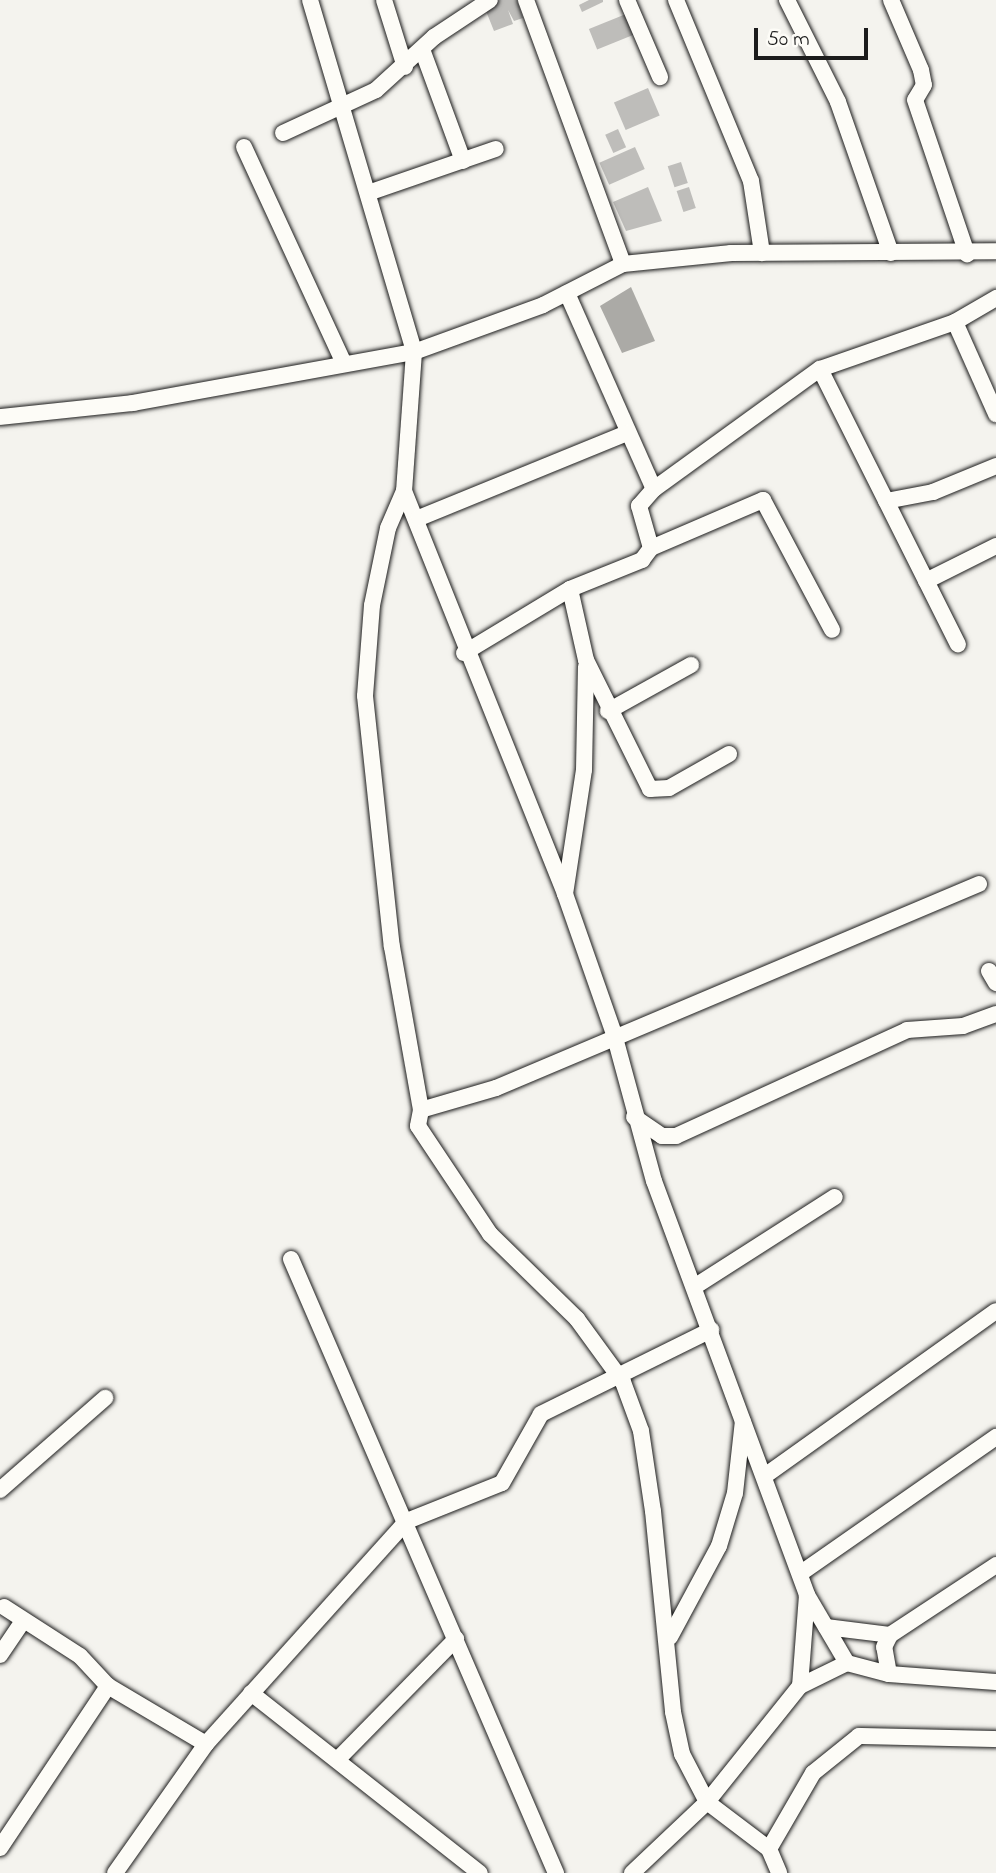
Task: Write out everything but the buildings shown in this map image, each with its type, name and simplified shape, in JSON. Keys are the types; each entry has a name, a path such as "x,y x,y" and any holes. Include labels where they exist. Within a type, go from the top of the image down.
{"street":[{"path":"310,0 414,352 404,491 388,528 372,605 365,696 392,947 421,1110 418,1126 450,1184 490,1234 577,1319 617,1374 641,1431 670,1637 673,1712 682,1754 707,1802 769,1849 779,1873"},
{"path":"384,0 405,67"},
{"path":"283,132 343,108 405,67 473,3 490,0"},
{"path":"526,0 623,264"},
{"path":"627,0 660,77"},
{"path":"676,0 751,181 762,253"},
{"path":"787,0 838,102 891,253"},
{"path":"891,0 921,70 924,85 915,100 967,254"},
{"path":"423,52 463,160"},
{"path":"244,147 343,361"},
{"path":"368,193 496,149"},
{"path":"0,418 133,403 343,361 414,352 567,293 623,264 762,253 967,254 996,251"},
{"path":"567,293 654,489"},
{"path":"651,548 638,520 639,506 654,489 820,369 955,322 996,298"},
{"path":"955,322 996,414"},
{"path":"820,369 958,645"},
{"path":"419,518 627,433"},
{"path":"886,501 933,492 996,466"},
{"path":"404,491 419,518 464,653 565,894 614,1034 634,1117 694,1287 744,1414 807,1595 847,1663"},
{"path":"464,653 570,589 629,567 651,548 762,500 832,630"},
{"path":"926,581 996,546"},
{"path":"570,589 586,660 608,710 649,789 670,788 729,754"},
{"path":"565,894 584,770 586,660"},
{"path":"608,710 691,665"},
{"path":"421,1110 496,1088 614,1034 979,884"},
{"path":"634,1117 662,1136 676,1136 907,1030 963,1026 996,1014"},
{"path":"694,1287 835,1197"},
{"path":"291,1259 407,1521 556,1873"},
{"path":"766,1475 996,1311"},
{"path":"116,1873 206,1745 407,1521 492,1491 511,1472 541,1414 617,1374 711,1330"},
{"path":"0,1490 105,1398"},
{"path":"670,1637 719,1546 735,1493 744,1414"},
{"path":"801,1573 996,1437"},
{"path":"889,1674 884,1647 890,1636 996,1565"},
{"path":"800,1686 807,1595"},
{"path":"4,1606 80,1656 108,1686 206,1745"},
{"path":"0,1655 23,1621"},
{"path":"825,1627 890,1636"},
{"path":"337,1760 456,1639"},
{"path":"632,1873 707,1802 800,1686 847,1663 889,1674 996,1682"},
{"path":"0,1848 108,1686"},
{"path":"251,1693 480,1873"},
{"path":"769,1849 778,1824 813,1773 859,1736 996,1739"}],"shaded area":[{"path":"631,287 655,341 622,353 600,306"}]}
